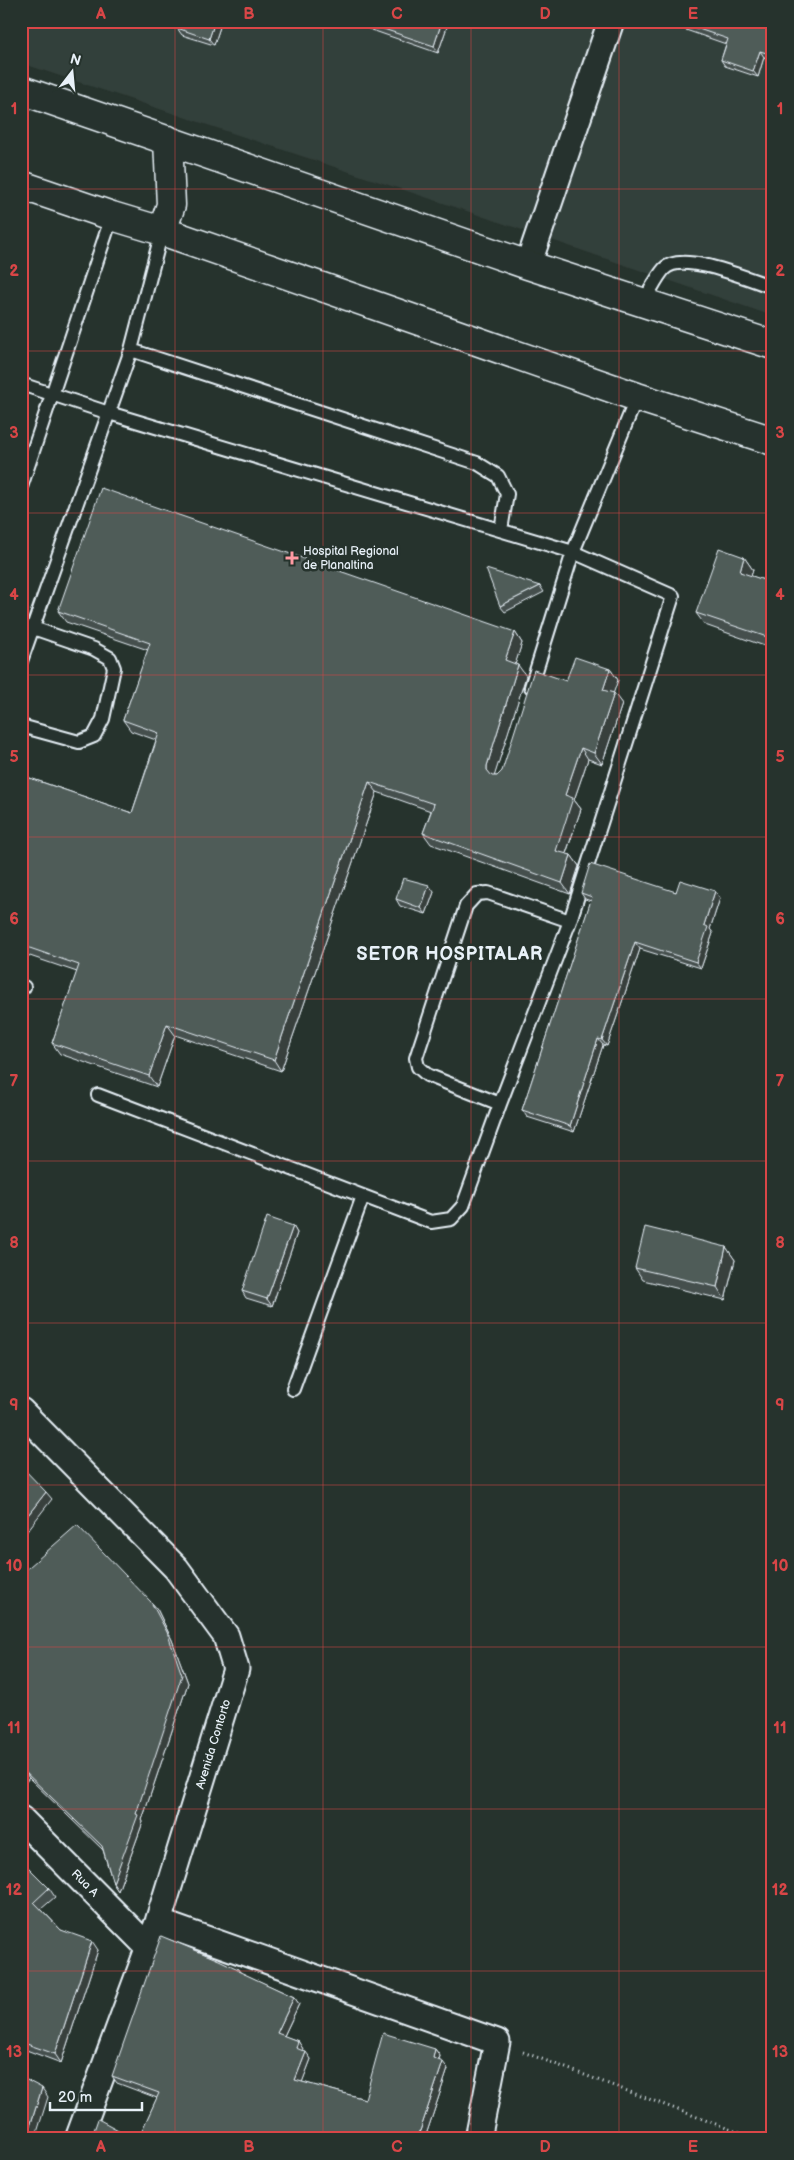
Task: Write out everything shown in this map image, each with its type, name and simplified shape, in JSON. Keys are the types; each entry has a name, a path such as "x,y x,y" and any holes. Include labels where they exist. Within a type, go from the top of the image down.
{"main road":[{"path":"21,90 528,265 773,345"},
{"path":"162,231 170,206 171,183 168,140"},
{"path":"21,185 162,231 637,397 773,441"}],"street":[{"path":"528,265 611,21"},
{"name":"Avenida Contorto","path":"21,1412 176,1568 226,1636 236,1669 158,1922 78,2139"},
{"name":"Rua A","path":"21,1819 149,1948"},
{"path":"158,1922 496,2042 478,2139"}],"lane":[{"path":"21,487 54,394 112,216"},
{"path":"21,661 131,350 162,231"},
{"path":"643,302 665,268 676,262 694,262 773,286"},
{"path":"131,350 477,463 498,476 507,494 501,530"},
{"path":"21,384 108,413 573,552 673,596 570,921 463,1206 451,1219 432,1222 98,1095"},
{"path":"526,703 573,552 637,397"},
{"path":"21,726 79,742 94,736 103,720 114,668 110,658 94,649 33,628"},
{"path":"500,1104 427,1075 418,1067 416,1058 466,906 477,894 488,893 570,921"},
{"path":"293,1389 363,1196"}],"path":[{"path":"496,2042 756,2139"}],"shaded area":[{"path":"21,21 773,21 773,316 455,207 21,63"}],"building":[{"path":"180,21 215,21 209,39 177,28"},
{"path":"360,21 442,21 434,46"},
{"path":"675,21 773,21 773,55 760,51 753,71 721,60 728,39"},
{"path":"101,488 515,632 505,660 518,665 487,766 487,770 492,776 497,776 502,771 534,670 566,681 575,657 610,669 603,690 614,693 594,753 581,748 565,795 573,798 556,851 571,855 562,883 423,833 434,804 369,782 274,1060 167,1024 149,1076 52,1043 79,965 21,945 21,775 132,813 159,733 123,720 150,643 58,611"},
{"path":"719,548 744,557 740,572 773,583 773,628 770,638 696,613"},
{"path":"486,569 540,586 500,606"},
{"path":"590,864 676,892 680,880 715,891 704,925 708,927 696,962 635,942 602,1040 598,1039 570,1126 522,1110 592,897 581,893"},
{"path":"403,878 429,885 421,908 396,899"},
{"path":"267,1217 293,1226 267,1299 242,1291"},
{"path":"645,1227 726,1247 717,1287 635,1268"},
{"path":"21,1466 46,1492 21,1524"},
{"path":"77,1525 151,1602 167,1632 182,1675 136,1814 138,1815 113,1883 102,1846 23,1770 21,1773 21,1574"},
{"path":"21,1860 49,1888 34,1902 61,1930 92,1941 55,2054 21,2042"},
{"path":"161,1936 219,1960 294,1997 277,2033 298,2041 296,2048 306,2052 295,2080 365,2099 383,2033 435,2049 433,2058 443,2062 419,2131 418,2139 138,2139 159,2093 112,2076"},
{"path":"21,2077 42,2088 26,2139 21,2139"},
{"path":"98,2119 135,2139 91,2139"}],"place":[{"name":"Hospital Regional de Planaltina","path":"292,558"}],"district":[{"name":"SETOR HOSPITALAR","path":"450,954"}]}
